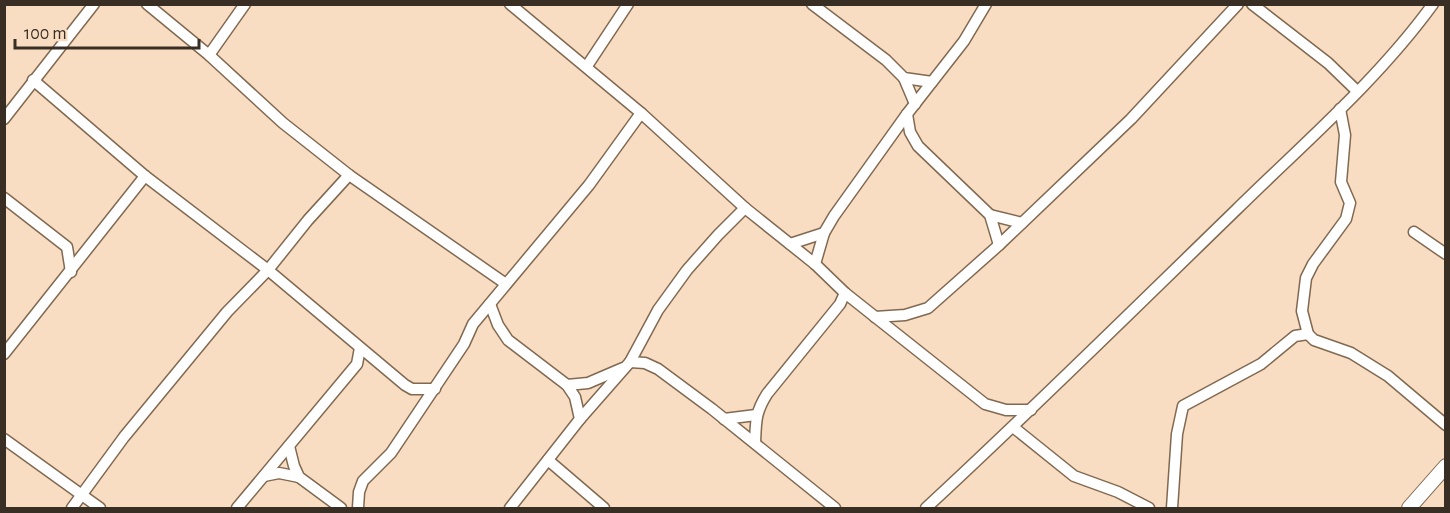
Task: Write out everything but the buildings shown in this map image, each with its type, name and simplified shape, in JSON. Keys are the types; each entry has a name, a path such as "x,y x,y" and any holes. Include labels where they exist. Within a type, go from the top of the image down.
{"main road":[{"path":"1409,508 1446,466"}],"street":[{"path":"4,119 94,4"},
{"path":"147,4 209,55 283,123 349,175 506,284"},
{"path":"209,55 245,4"},
{"path":"510,4 587,66 746,208 815,264 845,293 985,404 1006,410 1031,410"},
{"path":"587,66 628,4"},
{"path":"812,4 886,60 904,78 915,104"},
{"path":"815,264 824,233 915,104 964,41 986,4"},
{"path":"875,317 905,315 928,308 999,245 1131,119 1238,4"},
{"path":"1252,4 1328,63 1357,91"},
{"path":"926,508 1031,410 1340,109 1412,33 1433,4"},
{"path":"904,78 932,82"},
{"path":"33,80 145,176 268,270 412,389 435,389"},
{"path":"1340,109 1345,135 1341,182 1350,204 1346,219 1312,264 1306,278 1302,310 1308,334 1314,340 1351,353 1388,376 1446,425"},
{"path":"358,508 359,492 363,481 391,453 464,344 472,324 589,186 641,113"},
{"path":"908,114 910,132 918,146 990,215 999,245"},
{"path":"72,508 124,436 227,312 268,270 308,220 349,175"},
{"path":"4,354 145,176"},
{"path":"4,198 67,247 71,272"},
{"path":"510,508 580,419 628,364 658,310 687,270 746,208"},
{"path":"990,215 1022,222"},
{"path":"1414,232 1446,254"},
{"path":"790,244 824,233"},
{"path":"755,443 756,415 767,394 840,304 845,293"},
{"path":"490,304 498,325 508,340 567,385 575,397 580,419"},
{"path":"1172,508 1177,434 1184,406 1261,364 1295,336 1308,334"},
{"path":"237,508 357,364 360,348"},
{"path":"567,385 588,384 628,364 645,363 658,369 724,419 835,508"},
{"path":"724,419 756,415"},
{"path":"1013,427 1074,476 1118,492 1149,508"},
{"path":"4,439 100,508"},
{"path":"290,446 299,477"},
{"path":"548,460 604,508"},
{"path":"264,476 279,473 299,477 339,507 359,492"}]}
